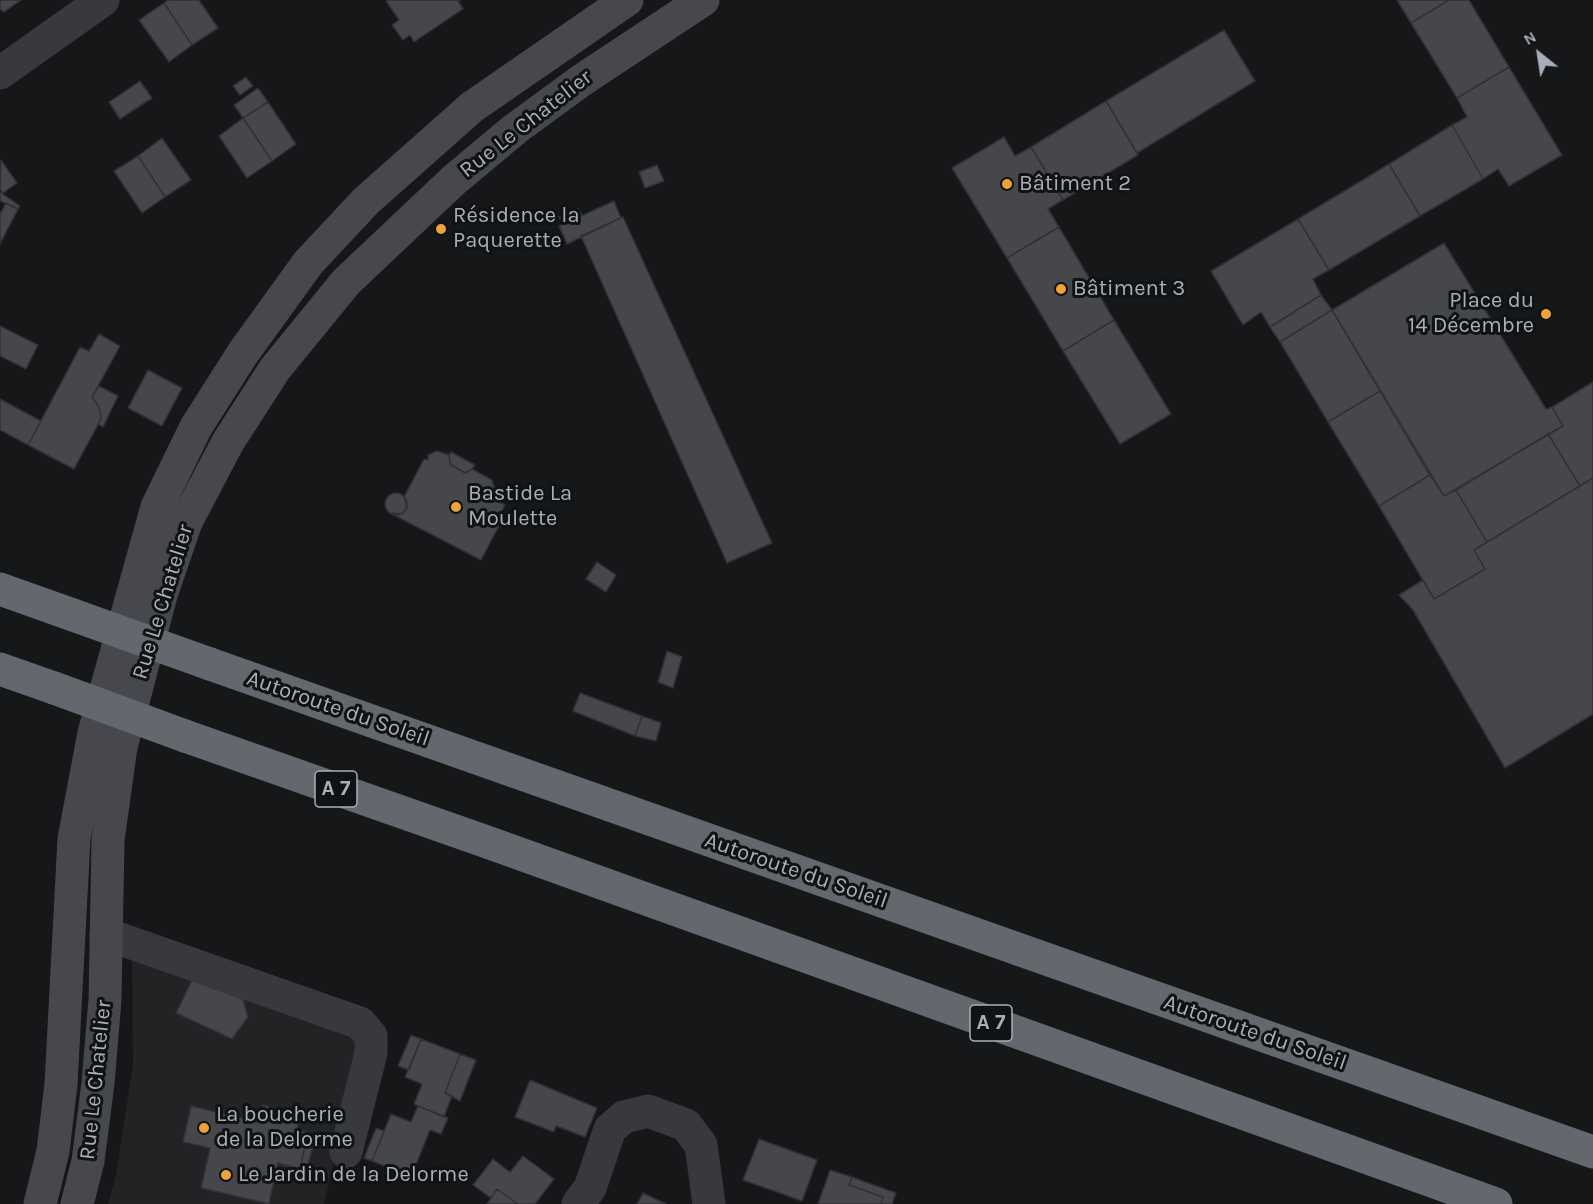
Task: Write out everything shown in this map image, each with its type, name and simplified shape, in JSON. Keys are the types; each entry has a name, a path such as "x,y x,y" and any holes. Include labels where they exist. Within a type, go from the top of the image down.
{"highway":[{"name":"Autoroute du Soleil","path":"0,589 1593,1152"},
{"name":"A 7","path":"0,669 1496,1204"}],"main road":[{"name":"Rue Le Chatelier","path":"40,1204 53,1151 61,1084 74,839 94,733 157,507 196,427 243,353 308,262 366,201 472,107 627,0"},
{"name":"Rue Le Chatelier","path":"77,1204 88,1161 98,1083 105,1000 108,840 121,747 168,574 186,522 228,442 275,369 346,282 454,180 515,129 572,87 703,0"}],"street":[{"path":"0,73 104,0"},
{"path":"106,933 360,1023 372,1036 371,1053 346,1152"},
{"path":"578,1204 590,1188 610,1128 624,1117 648,1111 686,1125 701,1145 709,1204"}],"shaded area":[{"path":"132,960 361,1040 324,1204 108,1204 116,1175 133,1064"}],"building":[{"path":"0,0 21,0 4,12 0,9"},
{"path":"168,0 199,0 218,28 192,45 164,3"},
{"path":"460,0 458,1 463,9 414,42 410,35 403,40 392,25 399,20 386,1"},
{"path":"1397,0 1449,0 1411,23"},
{"path":"1449,0 1469,0 1509,67 1457,98 1411,23"},
{"path":"164,3 192,45 169,62 139,20"},
{"path":"1224,30 1255,81 1137,153 1106,101"},
{"path":"1509,67 1562,155 1509,186 1498,169 1483,179 1452,125 1467,117 1457,98"},
{"path":"246,77 253,86 240,95 233,86"},
{"path":"140,81 152,98 120,119 109,102"},
{"path":"258,88 268,102 243,118 234,105"},
{"path":"1106,101 1138,155 1063,200 1031,147"},
{"path":"268,102 296,144 272,161 243,118"},
{"path":"243,118 272,161 247,178 219,136"},
{"path":"1452,125 1483,179 1420,216 1389,164"},
{"name":"Bâtiment 2","path":"1004,137 1015,156 1031,147 1063,200 1048,209 1059,227 1007,258 952,168"},
{"path":"162,138 191,180 165,197 138,156"},
{"path":"138,156 165,197 142,213 114,171"},
{"path":"1,160 17,183 3,193 0,189"},
{"path":"1389,164 1420,216 1329,270 1298,219"},
{"path":"657,165 664,181 645,188 639,172"},
{"path":"0,192 20,206 18,209 0,201"},
{"path":"614,201 621,218 567,244 559,226"},
{"path":"6,203 18,209 0,244 0,214"},
{"path":"578,209 582,215 563,224 559,217"},
{"path":"623,217 772,543 727,563 581,236"},
{"path":"1298,219 1329,270 1313,279 1321,295 1270,327 1261,312 1243,325 1211,271"},
{"name":"Bâtiment 3","path":"1059,227 1114,320 1063,351 1007,258"},
{"path":"1444,243 1546,409 1552,407 1563,426 1444,496 1332,310"},
{"path":"1321,295 1332,310 1280,342 1270,327"},
{"path":"1332,310 1380,391 1328,422 1280,342"},
{"path":"1114,320 1171,414 1120,444 1063,351"},
{"path":"0,326 38,345 26,369 0,356"},
{"path":"99,334 120,346 92,397 99,407 101,419 74,469 28,445 80,347 89,351"},
{"path":"148,370 182,388 162,426 128,408"},
{"path":"1593,382 1593,478 1580,486 1548,434 1563,426 1552,407"},
{"path":"99,386 118,396 103,427 98,424 101,419 99,407 92,397"},
{"path":"1380,391 1430,475 1379,506 1328,422"},
{"path":"0,399 41,421 28,445 0,430"},
{"path":"1548,434 1580,486 1487,542 1456,490"},
{"name":"Bastide La Moulette","path":"437,451 449,455 450,464 465,473 472,469 492,480 494,487 499,489 498,501 505,505 498,518 502,520 481,560 390,513 402,514 407,508 404,497 424,459 428,460 428,455"},
{"path":"451,452 475,465 465,473 450,464"},
{"path":"1430,475 1444,496 1456,490 1487,542 1474,550 1485,569 1434,599 1379,506"},
{"path":"1593,478 1593,714 1505,768 1413,610 1399,595 1423,580 1434,599 1485,569 1474,550"},
{"path":"396,493 404,496 407,504 404,512 396,515 388,512 385,504 388,496"},
{"path":"597,562 616,575 606,592 586,579"},
{"path":"667,651 682,657 673,688 658,682"},
{"path":"580,693 642,716 635,736 573,711"},
{"path":"642,716 661,723 656,741 635,736"},
{"path":"192,980 243,999 248,1017 232,1039 176,1013"},
{"path":"411,1035 421,1039 409,1070 398,1066"},
{"path":"421,1039 460,1054 445,1093 452,1096 444,1117 414,1104 422,1084 405,1077"},
{"path":"460,1054 476,1060 460,1101 445,1093"},
{"path":"530,1080 597,1108 585,1137 556,1126 554,1132 515,1117"},
{"path":"263,1105 300,1114 297,1130 308,1132 300,1169 278,1163 269,1204 201,1188 210,1148 183,1142 191,1106 259,1122"},
{"path":"418,1106 448,1118 441,1134 430,1130 411,1177 372,1161 391,1114 411,1122"},
{"path":"376,1128 384,1131 372,1161 364,1158"},
{"path":"307,1137 315,1139 306,1172 278,1164 300,1169"},
{"path":"759,1139 817,1160 802,1201 743,1180"},
{"path":"523,1156 554,1179 535,1204 518,1204 497,1189 491,1198 473,1185 493,1159 510,1172"},
{"path":"830,1170 852,1177 849,1185 883,1197 881,1204 818,1204"},
{"path":"852,1177 896,1193 892,1204 881,1204 883,1197 849,1185"},
{"path":"497,1189 518,1204 487,1204"},
{"path":"643,1193 666,1204 637,1204"}],"place":[{"name":"Bâtiment 2","path":"1007,184"},
{"name":"Résidence la Paquerette","path":"441,229"},
{"name":"Bâtiment 3","path":"1061,289"},
{"name":"Place du 14 Décembre","path":"1546,314"},
{"name":"Bastide La Moulette","path":"456,507"},
{"name":"La boucherie de la Delorme","path":"204,1128"},
{"name":"Le Jardin de la Delorme","path":"226,1175"}]}
